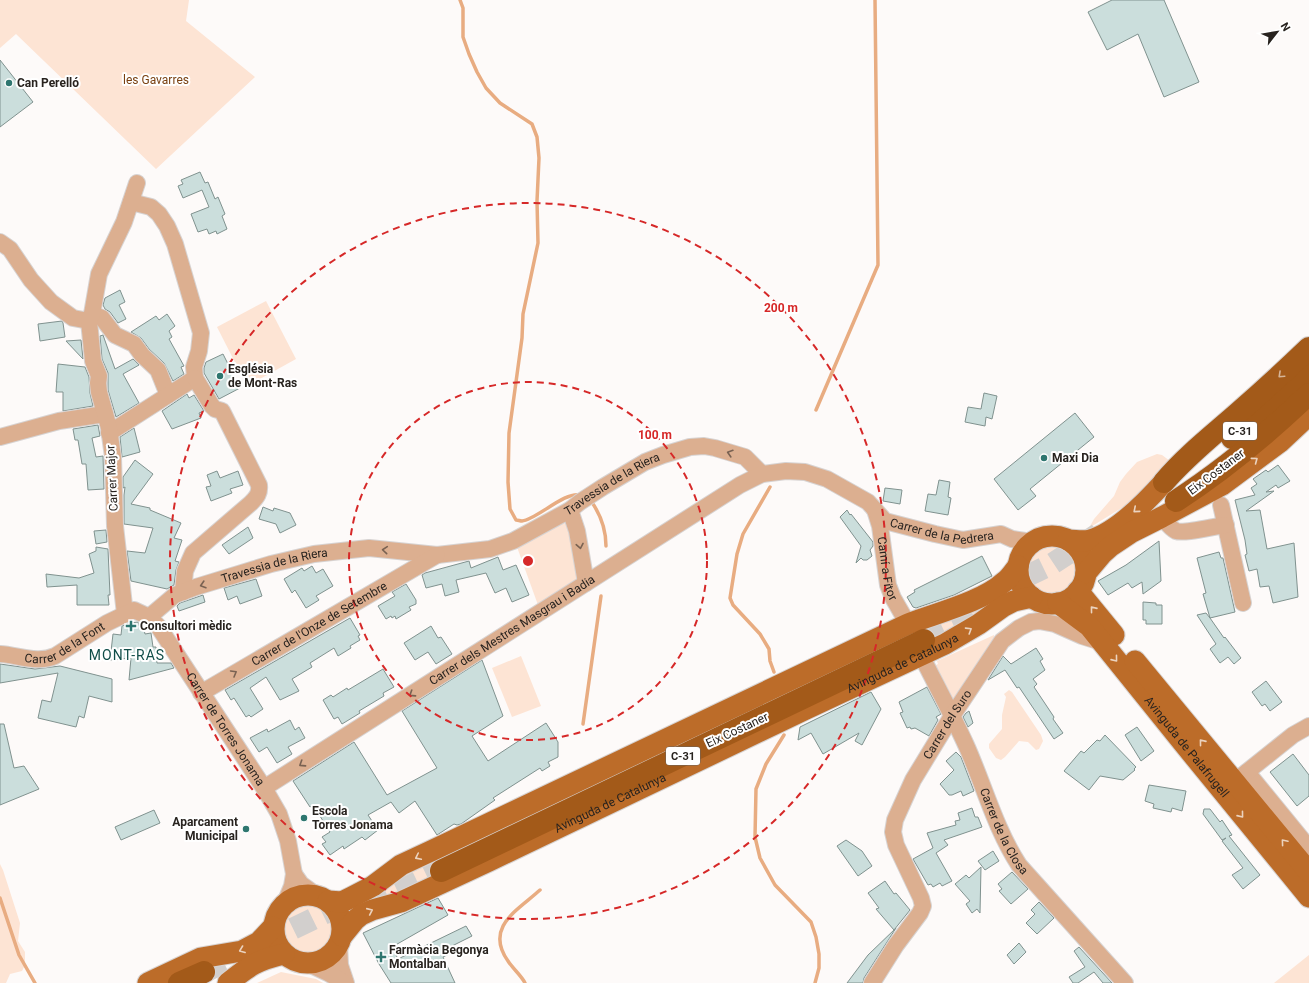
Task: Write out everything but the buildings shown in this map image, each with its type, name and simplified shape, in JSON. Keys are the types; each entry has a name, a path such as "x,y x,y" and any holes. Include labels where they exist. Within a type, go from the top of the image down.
{"highway":[{"path":"1167,497 1180,464 1262,392 1309,348"},
{"name":"Eix Costaner","path":"1167,497 1183,478 1240,431 1309,369"},
{"name":"Eix Costaner","path":"1167,497 1204,483 1274,427 1309,394"},
{"name":"Eix Costaner","path":"440,865 917,638"},
{"path":"179,983 211,980"}],"main road":[{"path":"1068,540 1091,540 1127,518 1144,503 1222,485 1280,442 1309,415"},
{"path":"1082,582 1085,562 1080,551 1073,543 1061,537 1046,536 1022,540 1024,550 1019,563 1020,580 1027,592 1032,597 1042,602 1058,603 1069,599 1082,582 1102,554 1132,532 1167,497"},
{"name":"Avinguda de Catalunya","path":"340,940 354,920 361,915 372,910 401,902 422,893 917,638 951,609 985,594 1005,582 1019,563"},
{"name":"Avinguda de Palafrugell","path":"1082,582 1241,777 1309,872"},
{"name":"Avinguda de Catalunya","path":"323,899 342,902 373,886 407,862 917,638 945,644 967,632 1004,606 1014,601 1032,597"},
{"name":"Avinguda de Palafrugell","path":"1058,603 1089,626 1309,897"},
{"path":"308,894 323,899 337,911 340,917 342,930 340,940 335,950 326,958 315,963 300,963 291,960 284,954 276,942 273,927 276,914 284,903 298,896 308,894"},
{"path":"148,983 201,958 242,951 259,942 273,927"},
{"path":"211,980 255,963 284,954"}],"street":[{"name":"Carrer Major","path":"125,614 115,526 113,457 105,414 99,392 99,376 93,361 91,318 99,274 124,222 137,183"},
{"path":"131,202 151,207 167,226 175,244 201,334 199,351 194,367 195,378 214,409 222,411 259,485 260,491 251,503 193,553 185,571 182,592"},
{"path":"0,242 10,249 31,280 51,302 73,318 102,318 115,334 134,344 142,355 158,370 168,395"},
{"path":"109,433 195,378"},
{"path":"0,436 59,421 105,414"},
{"name":"Travessia de la Riera","path":"149,617 175,595 182,592 271,564 314,554 369,548 437,555 490,549 513,541 581,502 645,462 690,447 709,447 745,457 762,474"},
{"path":"762,474 786,471 805,472 827,479 868,502 875,510"},
{"name":"Carrer dels Mestres Masgrau i Badia","path":"264,788 740,485 762,474"},
{"path":"1167,497 1170,526 1176,531 1189,531 1226,525"},
{"path":"581,502 577,531 586,583"},
{"path":"1221,505 1243,603"},
{"name":"Carrer de la Pedrera","path":"875,510 885,521 963,540 1001,534 1022,540"},
{"name":"Camí a Fitor","path":"875,510 880,526 888,585 893,598 917,638"},
{"path":"410,552 410,571"},
{"name":"Carrer de l'Onze de Setembre","path":"201,693 437,555"},
{"path":"125,614 134,610 149,617"},
{"name":"Carrer de la Font","path":"0,654 40,660 48,659 125,614"},
{"name":"Carrer de Torres Jonama","path":"149,617 158,626 264,788 279,814 288,841 294,874 292,886 284,903"},
{"name":"Carrer del Suro","path":"872,983 896,945 920,913 923,906 921,898 896,844 893,832 895,820 913,780 952,716 1002,641 1026,624 1036,621 1055,624 1082,636 1101,642"},
{"name":"Carrer de la Closa","path":"917,638 966,745 1008,847 1016,860 1125,983"},
{"path":"1241,777 1293,735 1309,726"},
{"name":"Avinguda de Palafrugell","path":"1241,777 1309,848"},
{"path":"294,874 301,884 323,899"},
{"path":"340,940 340,965 346,983"},
{"path":"309,964 328,972 346,983"}],"green space":[{"name":"les Gavarres","path":"0,0 189,0 186,21 255,77 156,169 16,34 0,48"},
{"path":"266,301 296,359 247,386 217,327"},
{"path":"1157,454 1162,455 1170,461 1133,501 1089,528 1094,519 1114,496 1120,482 1137,462"},
{"path":"570,523 578,575 577,580 538,605 517,547 558,525"},
{"path":"1052,542 1063,545 1072,550 1077,559 1080,570 1077,581 1072,590 1063,595 1052,598 1041,595 1032,590 1027,581 1024,570 1027,559 1032,550 1041,545"},
{"path":"1007,599 926,645 924,622"},
{"path":"994,635 994,642 956,698 950,699 932,667 938,664 937,661"},
{"path":"521,656 541,706 512,717 492,668"},
{"path":"1009,690 1012,692 1041,735 1043,741 1039,749 1036,750 1028,742 1019,741 1001,760 996,758 989,748 989,744 1002,729 1002,715 1006,697 1004,694"},
{"path":"434,855 444,874 368,904 368,895"},
{"path":"0,864 20,923 18,941 25,952 25,965 22,971 10,974 6,983 0,983"},
{"path":"302,902 312,902 322,906 330,914 334,924 334,934 330,944 322,952 312,956 302,956 292,952 284,944 280,934 280,924 284,914 292,906"},
{"path":"1309,955 1309,983 1274,983"},
{"path":"281,972 316,979 323,983 257,983"}],"waterway":[{"path":"460,0 463,8 463,37 477,72 486,88 500,103 532,124 537,137 539,158 537,201 538,243 523,314 522,338 509,433 508,482 510,509 516,520 522,521 535,516 567,497 580,495"},
{"path":"816,410 878,265 875,0"},
{"path":"770,487 743,534 737,554 730,598 733,605 760,634 769,649 770,661 774,672"},
{"path":"591,501 602,522 606,546"},
{"path":"583,724 601,596"},
{"path":"784,735 766,764 756,789 755,837 760,858 775,885 811,922 816,937 819,954 819,968 815,983"},
{"path":"525,983 508,961 502,949 500,938 502,929 507,920 514,912 540,890"},
{"path":"0,898 19,955 35,983"}],"tunnel":[{"path":"994,592 1052,564 1098,534"},
{"path":"924,640 985,611"},
{"path":"368,906 441,871"},
{"path":"204,972 356,898"}],"place":[{"name":"Can Perelló","path":"9,83"},
{"name":"Església de Mont-Ras","path":"220,376"},
{"name":"Maxi Dia","path":"1044,458"},
{"name":"Consultori mèdic","path":"131,626"},
{"name":"Escola Torres Jonama","path":"304,818"},
{"name":"Aparcament Municipal","path":"246,829"},
{"name":"Farmàcia Begonya Montalban","path":"381,957"}],"district":[{"name":"MONT-RAS","path":"127,655"}]}
